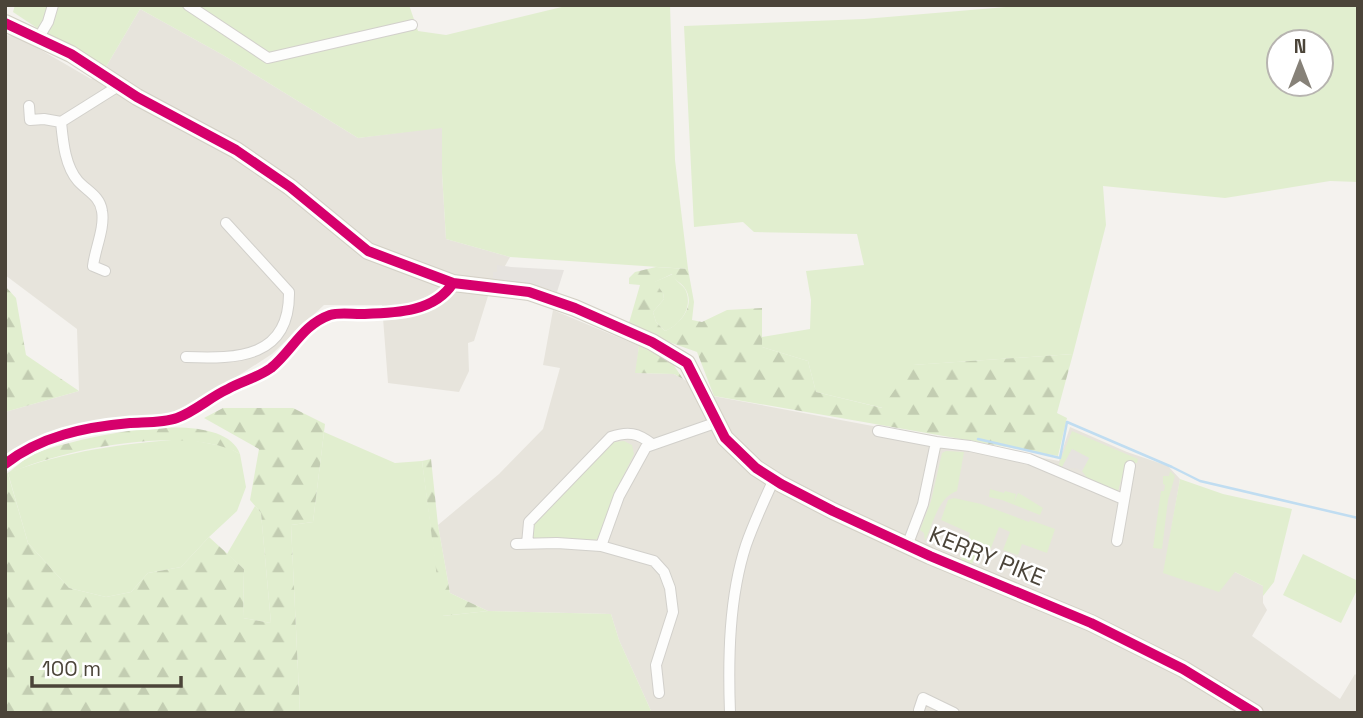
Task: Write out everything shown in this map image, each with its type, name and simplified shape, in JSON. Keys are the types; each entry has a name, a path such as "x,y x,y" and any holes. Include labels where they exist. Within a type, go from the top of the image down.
{"street":[{"path":"39,37 48,22 53,5"},
{"path":"188,5 268,58 412,25"},
{"name":"KERRY PIKE","path":"5,23 39,37 137,97 236,150 290,187 368,251 453,284 528,292 652,342 687,363 698,381 715,423 733,447 774,480 907,546 1091,623 1184,668 1255,713"},
{"path":"29,106 30,120 61,122 120,85"},
{"path":"61,122 70,168 78,181 98,201 102,212 93,266 105,271"},
{"path":"186,356 216,358 250,353 265,348 284,328 289,310 289,292 226,223"},
{"path":"5,464 24,450 49,439 115,425 174,419 191,412 226,389 271,368 299,335 314,323 331,315 415,309 438,300 453,284"},
{"path":"284,328 299,335"},
{"path":"601,546 620,496 646,447 715,423"},
{"path":"878,431 1029,459 1123,499"},
{"path":"652,444 633,434 625,433 611,438 528,522 522,544 601,546 654,561 664,572 670,588 673,612 656,665 659,693"},
{"path":"907,546 923,504 936,442"},
{"path":"1117,541 1130,466"},
{"path":"730,713 731,635 736,592 746,546 774,480"},
{"path":"919,710 923,698 954,713"}],"shaded area":[{"path":"140,9 223,55 358,138 442,127 446,239 510,257 488,296 474,341 468,343 469,371 459,392 388,383 382,305 324,305 272,354 173,418 91,427 5,455 5,412 79,391 77,329 5,275 5,35 17,36 91,79 103,72"},
{"path":"497,265 564,270 557,292 534,285 493,279"},
{"path":"553,310 639,346 636,373 674,374 713,396 1059,461 1070,427 1127,452 1168,466 1180,479 1164,573 1235,572 1263,586 1263,603 1267,610 1252,636 1340,699 1355,674 1358,677 1358,713 652,713 619,640 611,614 488,611 450,593 438,525 499,474 543,429 560,368 543,365"},
{"path":"1072,449 1089,458 1082,471 1076,468 1061,469"}],"green space":[{"path":"15,5 409,5 418,31 446,35 570,5 670,5 675,160 688,269 510,257 446,239 442,128 358,138 223,55 140,9 103,72 13,12"},
{"path":"1029,5 1358,5 1358,182 1330,181 1225,198 1103,186 1106,225 1073,354 913,365 883,408 816,392 808,361 762,347 762,337 810,329 811,300 806,271 864,265 857,234 754,232 743,222 694,227 684,26 864,19"},
{"path":"656,267 688,269 694,302 692,320 702,322 727,310 762,308 762,347 808,361 816,392 882,408 912,365 1073,354 1057,413 1067,418 1058,456 714,396 697,352 632,329 629,323 640,285 629,284 629,278 635,272","holes":["672,274 688,293 688,307 677,324 665,331 656,322 653,312 664,299 655,282"]},
{"path":"673,274 686,291 688,304 676,325 665,331 656,322 653,312 664,299 663,293 654,282"},
{"path":"5,286 16,298 26,355 79,391 5,412"},
{"path":"639,346 671,361 683,379 674,374 635,373"},
{"path":"223,408 293,408 325,424 313,522 291,525 300,713 5,713 5,475 34,454 80,440 144,429 205,430 227,439 240,454 217,445 189,441 124,443 59,456 8,474 28,543 69,588 106,597 131,592 148,573 181,567 209,537 244,569 243,618 271,623 261,513 250,500 259,449 204,418"},
{"path":"1072,431 1138,459 1137,463 1126,463 1118,491 1114,492 1090,482 1082,471 1089,458 1072,449 1062,467 1058,466"},
{"path":"324,432 395,463 422,461 443,616 488,611 611,614 619,640 652,713 300,713 291,525 313,522"},
{"path":"186,439 227,447 240,454 246,487 237,511 181,567 148,573 131,592 106,597 69,588 28,543 8,473 51,459 96,449"},
{"path":"624,441 632,445 634,454 611,501 597,539 587,543 533,540 530,529 605,448 614,442"},
{"path":"964,452 957,491 950,494 941,505 925,541 924,533 920,530 931,501 942,453"},
{"path":"431,459 438,525 450,593 488,611 442,616 422,461"},
{"path":"1170,471 1175,476 1168,500 1162,549 1153,548 1161,491 1164,491 1165,485 1163,476 1169,476"},
{"path":"1180,479 1223,494 1292,509 1274,582 1263,596 1263,586 1235,572 1219,592 1163,573"},
{"path":"990,489 1016,494 1014,502 1018,493 1022,495 1043,508 1040,515 989,497"},
{"path":"954,498 981,504 1055,529 1047,553 1022,544 1018,555 1003,550 1010,532 999,527 989,553 979,550 971,566 960,561 970,533 941,520 948,500"},
{"path":"255,506 261,513 271,623 243,618 244,569 227,554"},
{"path":"1303,554 1358,581 1358,588 1341,623 1283,595"}],"waterway":[{"path":"978,439 1060,458 1067,422 1200,481 1358,518"}],"cycle path":[{"path":"5,23 71,54 137,97 236,150 290,187 368,251 453,283 529,292 575,308 652,342 687,363 725,438 756,468 781,484 930,556 1091,623 1183,669 1255,713"},
{"path":"5,464 33,446 64,435 97,427 177,418 221,392 271,368 320,319 337,314 387,313 424,306 445,293 453,283"}]}
